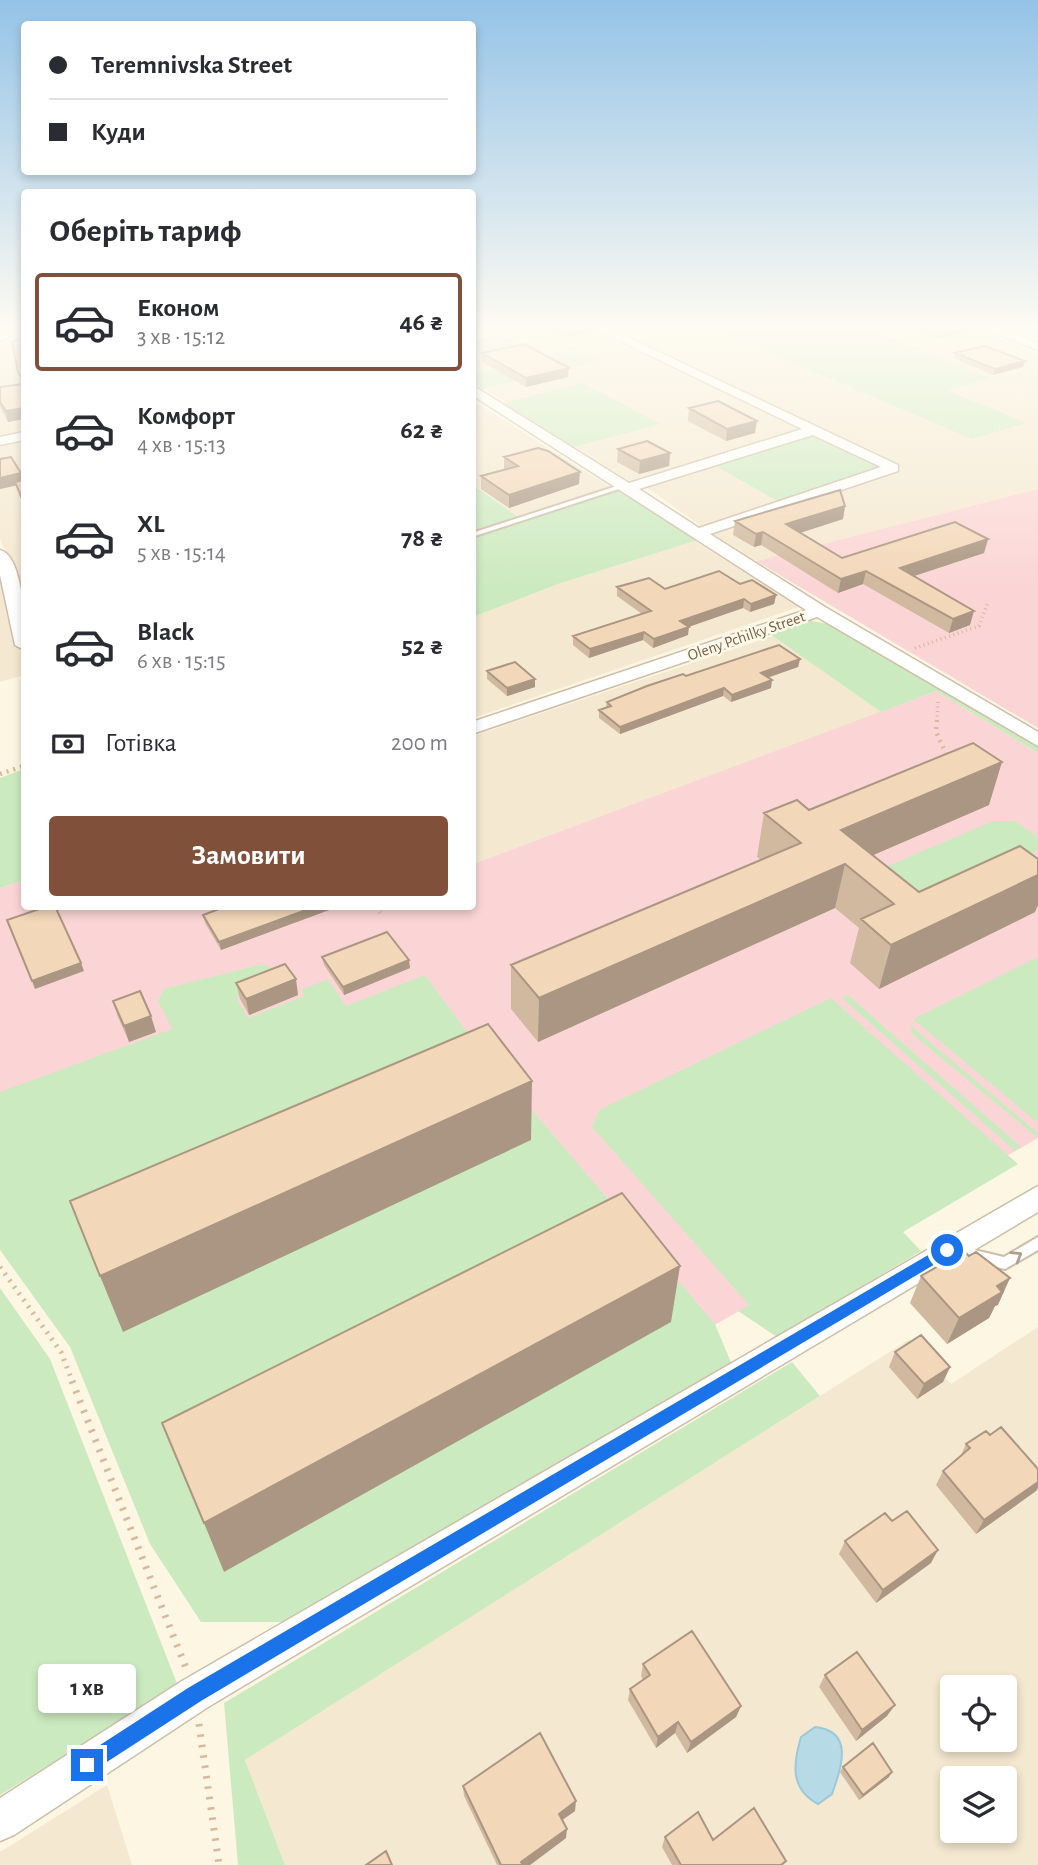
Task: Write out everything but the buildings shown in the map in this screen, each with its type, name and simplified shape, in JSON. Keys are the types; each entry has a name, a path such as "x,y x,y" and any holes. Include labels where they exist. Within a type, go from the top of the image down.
{"street":[{"path":"510,413 819,611"},
{"path":"699,533 893,468 778,413"},
{"path":"626,487 814,430"},
{"path":"0,442 21,437"},
{"path":"0,555 12,585 21,630"},
{"name":"Oleny Pchilky Street","path":"476,727 819,611 1038,740"},
{"path":"0,1821 195,1695 1038,1198"}],"lane":[{"path":"476,534 626,487"},
{"path":"947,1250 1004,1264 1038,1243"}],"path":[{"path":"895,655 979,626 988,601"},
{"path":"929,675 938,699 936,733 951,764"},
{"path":"0,775 21,767"},
{"path":"0,1267 61,1352 173,1632 195,1695 219,1865"}],"shaded area":[{"path":"0,413 21,413 21,435 0,439"},
{"path":"476,413 493,413 610,487 518,517 476,486"},
{"path":"522,413 772,413 803,428 629,481"},
{"path":"789,413 1038,413 1038,489 756,561 713,534 903,469"},
{"path":"21,439 21,583 0,538 0,443"},
{"path":"715,466 779,502 701,526 646,487"},
{"path":"1038,489 1038,728 756,561"},
{"path":"695,541 799,607 476,717 476,616 558,584"},
{"path":"0,568 21,652 21,676 0,682"},
{"path":"773,636 881,712 476,863 476,735"},
{"path":"936,691 1038,753 1038,1138 201,1622 0,1097 0,888 21,881 21,910 476,910 476,863"},
{"path":"1038,1327 1038,1865 285,1865 245,1760 910,1339 951,1384"},
{"path":"107,1785 132,1865 0,1865 0,1852"}],"green space":[{"path":"520,413 639,413 660,424 574,447"},
{"path":"911,413 1002,413 1026,423 972,439"},
{"path":"813,433 884,467 779,502 715,466"},
{"path":"476,487 518,517 476,531"},
{"path":"622,489 701,539 558,584 476,616 476,537"},
{"path":"809,620 831,625 1038,745 1038,753 936,691 881,712 767,632"},
{"path":"21,770 21,881 0,888 0,778"},
{"path":"993,821 1015,821 1038,837 1038,849 1029,857 924,907 862,877"},
{"path":"1038,957 1038,1123 913,1019"},
{"path":"263,964 290,976 236,997 248,1018 304,996 301,990 328,979 346,1006 425,975 482,1052 715,1324 732,1365 290,1622 201,1622 150,1544 70,1347 0,1250 0,1092 172,1029 158,1001 164,989"},
{"path":"848,995 1021,1147 1015,1151 842,998"},
{"path":"831,998 1018,1164 903,1232 921,1251 777,1337 738,1311 749,1305 592,1127 599,1110"},
{"path":"910,1025 1038,1133 1038,1138 912,1034"},
{"path":"0,1288 50,1359 178,1686 0,1795"},
{"path":"792,1362 820,1396 245,1760 285,1865 238,1865 224,1703"}],"water":[{"path":"815,1727 828,1730 836,1736 842,1752 832,1794 818,1804 802,1791 795,1766 801,1737"}],"route":[{"path":"87,1765 195,1695 947,1250"}]}
